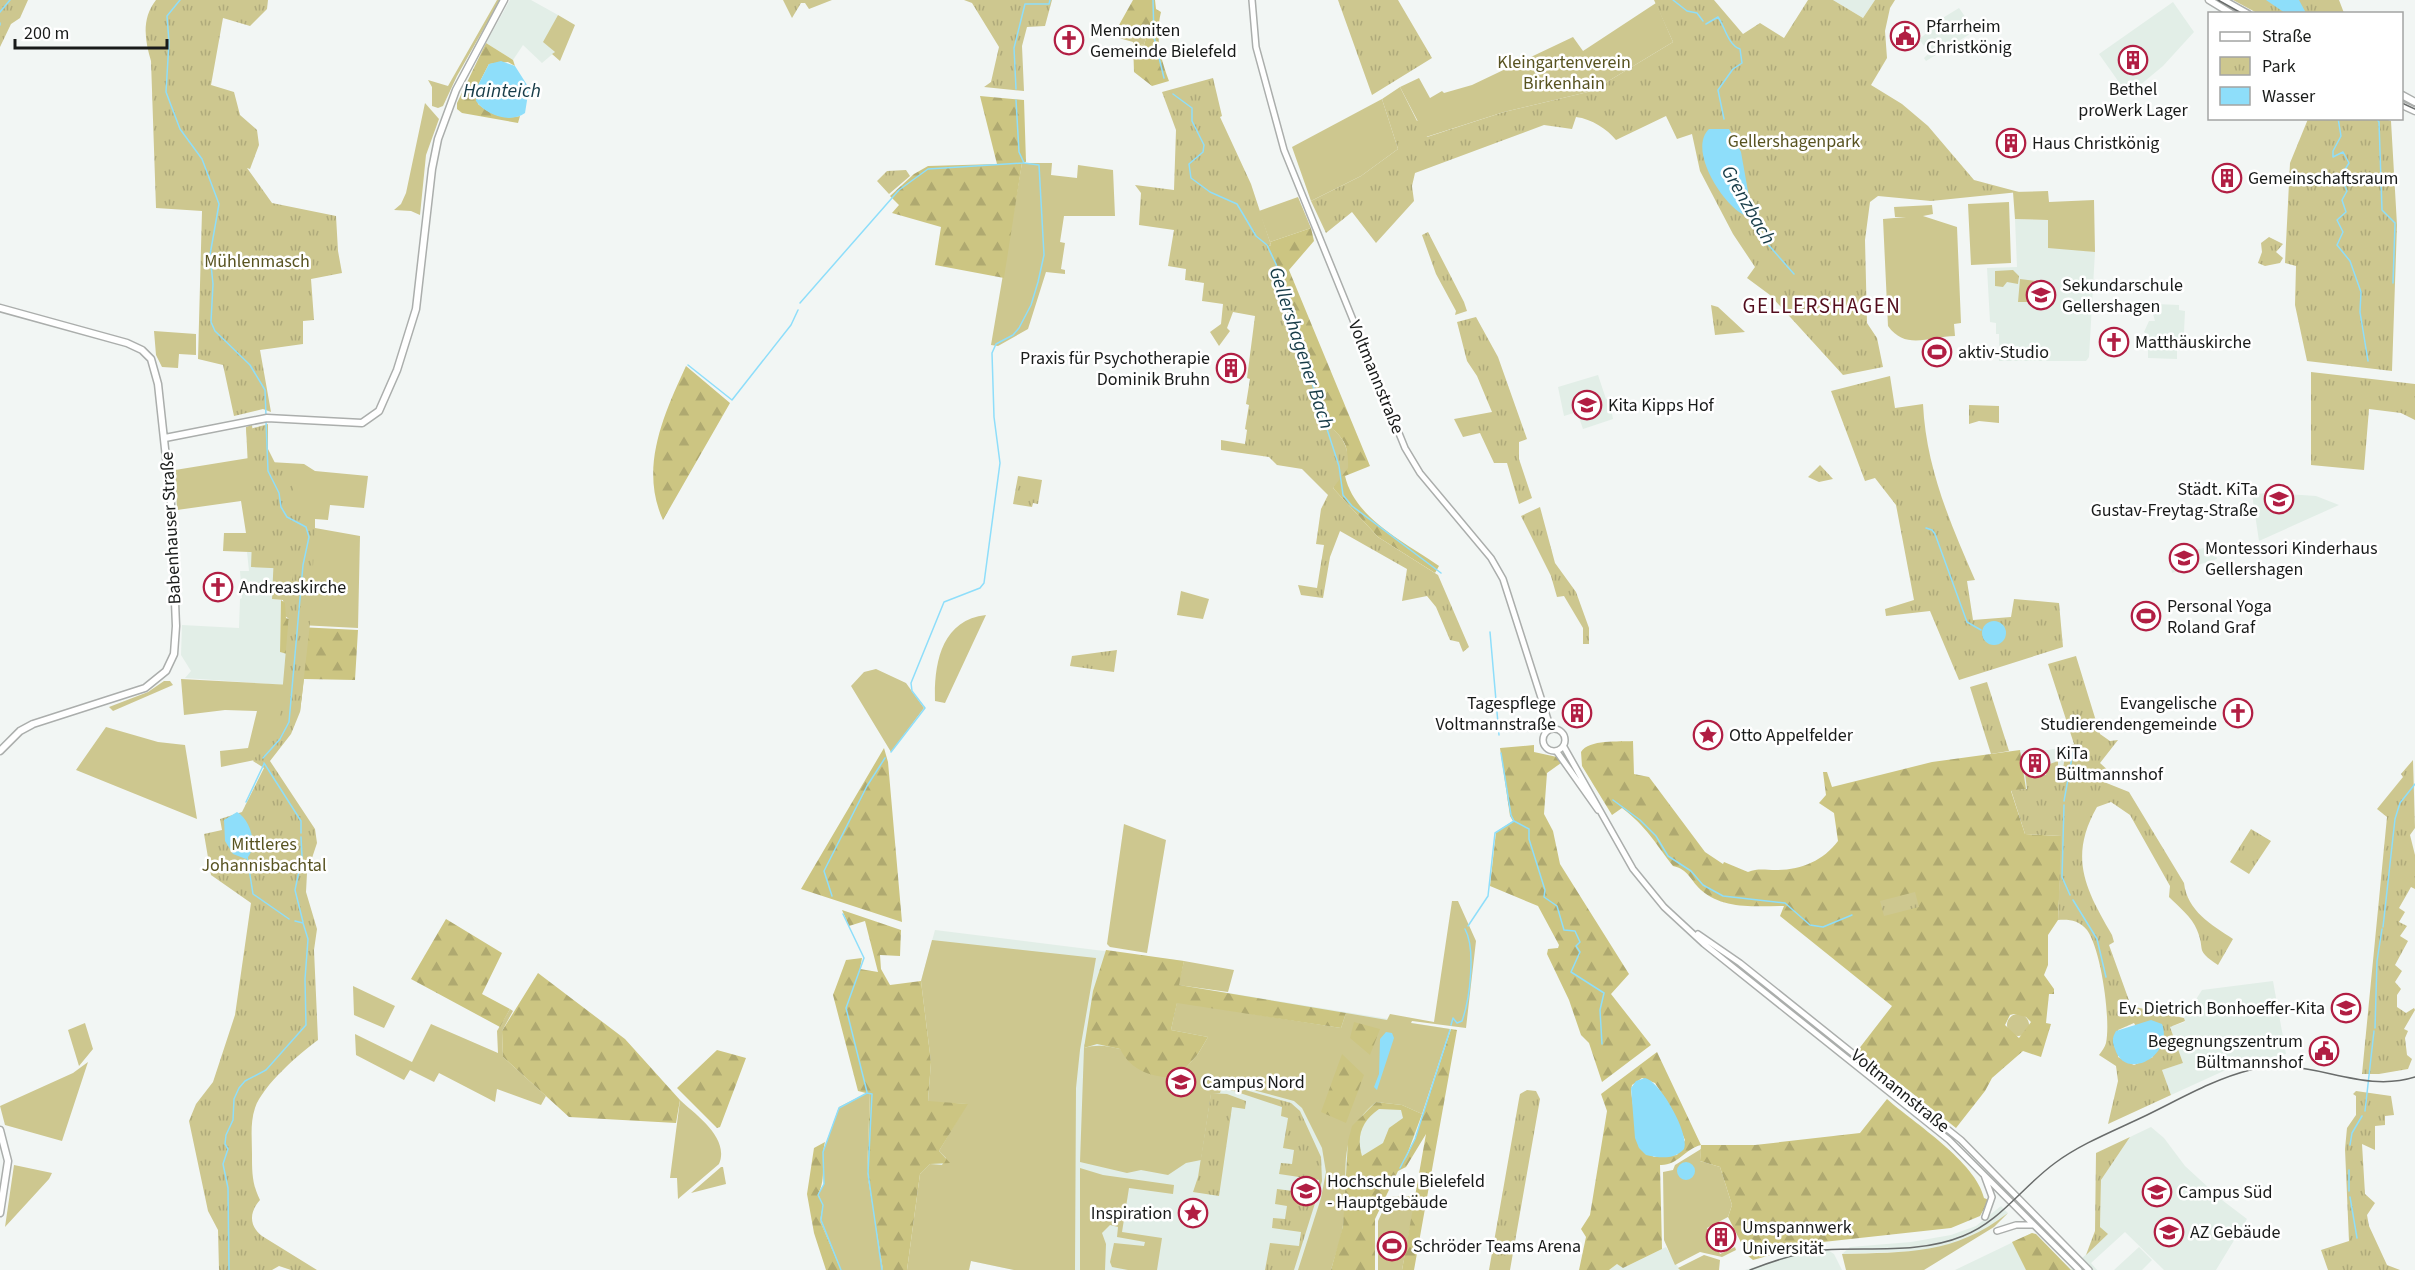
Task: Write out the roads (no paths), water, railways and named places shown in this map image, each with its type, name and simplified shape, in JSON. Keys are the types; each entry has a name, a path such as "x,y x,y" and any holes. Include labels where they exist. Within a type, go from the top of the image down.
{"main road":[{"name":"Babenhauser Straße","path":"0,751 29,725 145,688 161,676 169,666 175,649 176,626 165,438 262,418 362,423 376,415 389,392 408,337 419,293 432,169 451,101 504,0"},
{"path":"2209,0 2229,12"},
{"path":"2223,0 2244,12"},
{"path":"0,308 127,343 145,352 153,364 156,376 165,438"},
{"path":"0,1130 8,1161 0,1213"}],"street":[{"name":"Voltmannstraße","path":"1252,0 1256,47 1284,150 1400,434 1420,473 1491,558 1503,579 1551,729"},
{"path":"1551,729 1559,730 1564,734 1566,740 1564,747 1557,752 1549,751 1544,744 1545,734 1551,729"},
{"name":"Voltmannstraße","path":"1564,747 1602,816 1646,887 1672,914 1740,963 1961,1140 2089,1270"},
{"name":"Voltmannstraße","path":"1557,752 1602,816"},
{"name":"Voltmannstraße","path":"1694,932 1704,944 1949,1140 2079,1270"},
{"path":"1982,1171 1992,1197 1985,1217"},
{"path":"1997,1231 2016,1225 2034,1225"}],"water":[{"path":"2266,0 2299,0 2305,12 2284,12"},
{"name":"Hainteich","path":"501,61 515,66 529,88 525,113 512,118 492,114 476,101 476,89 489,64"},
{"path":"1709,129 1729,129 1741,152 1752,214 1746,216 1737,211 1711,177 1702,150 1703,138"},
{"path":"1989,621 1999,621 2006,628 2006,638 1999,645 1989,645 1982,638 1982,628"},
{"path":"237,812 246,821 252,834 252,848 246,859 233,854 225,841 224,820"},
{"path":"2151,1020 2162,1024 2164,1036 2155,1055 2137,1064 2128,1064 2120,1059 2113,1042 2116,1031"},
{"path":"1386,1032 1392,1033 1394,1038 1377,1090 1374,1087 1379,1074 1380,1039"},
{"path":"1645,1078 1651,1081 1666,1098 1683,1132 1684,1149 1676,1155 1651,1156 1646,1155 1639,1148 1635,1138 1631,1088 1636,1081"},
{"path":"1682,1162 1690,1162 1695,1167 1693,1178 1682,1180 1677,1175 1677,1167"}],"waterway":[{"path":"0,12 10,0"},
{"path":"180,0 167,16 169,42 166,92 180,129 202,159 219,204 210,255 213,284 211,322 215,331 250,365 265,390 266,416"},
{"path":"1016,89 1014,48 1025,4 1049,4 1050,0"},
{"name":"Gellershagener Bach","path":"1153,0 1154,37 1164,78"},
{"name":"Grenzbach","path":"1673,0 1687,11 1697,13 1703,21"},
{"name":"Grenzbach","path":"1706,24 1718,17 1732,44 1740,49 1742,63 1733,69 1718,90 1724,119"},
{"name":"Gellershagener Bach","path":"1173,94 1192,108 1192,121 1204,145 1203,152 1189,164 1191,178 1210,192 1237,204 1256,236 1267,245 1276,264 1289,312 1339,466 1343,495 1352,506 1441,573"},
{"path":"891,752 925,708 912,691 911,683 944,602 980,588 984,583 1000,463 994,417 992,353 996,344 1013,335 1019,328 1031,305 1044,255 1039,165 1024,163 1019,152 1016,100"},
{"path":"2338,120 2341,136 2333,151 2333,157 2343,152 2349,163 2341,176 2347,191 2342,200 2346,212 2337,220 2343,232 2337,245 2350,261 2361,292 2360,312 2368,361"},
{"path":"2378,120 2382,210 2395,223 2393,283"},
{"path":"800,303 899,190 928,169 1023,163"},
{"name":"Grenzbach","path":"1751,214 1765,241 1794,274"},
{"path":"688,365 732,400 791,325 798,310"},
{"path":"263,758 280,739 289,722 303,565 309,537 306,527 287,517 281,507 279,493 268,471 266,421"},
{"name":"Grenzbach","path":"1926,528 1935,534 1967,622 1981,630"},
{"name":"Gellershagener Bach","path":"1490,632 1499,735"},
{"name":"Grenzbach","path":"2064,801 2073,752"},
{"name":"Gellershagener Bach","path":"1468,926 1488,896 1495,833 1514,821 1511,815 1501,753"},
{"path":"832,896 824,871 867,786 885,758"},
{"path":"264,763 301,821 301,833"},
{"path":"246,802 264,764"},
{"path":"2383,927 2395,819 2400,803 2415,784"},
{"path":"1613,800 1640,820 1656,836 1668,856 1691,871 1703,885 1723,896 1785,903 1810,925 1823,927 1852,915"},
{"name":"Grenzbach","path":"2064,805 2062,877 2070,895"},
{"path":"1514,821 1529,829 1529,839 1545,890 1544,897 1557,906 1564,930 1575,931 1580,942 1576,946 1580,952 1571,972 1604,993 1600,1010 1602,1044"},
{"path":"301,837 302,857 295,890 303,922"},
{"path":"247,856 253,894 289,919"},
{"name":"Grenzbach","path":"2073,900 2097,939 2106,977"},
{"path":"843,914 864,958 846,1008 867,1092"},
{"path":"229,1270 228,1188 223,1164 228,1149 225,1144 226,1135 233,1120 234,1099 245,1081 266,1070 306,1025 305,979 308,939 303,923 295,921"},
{"name":"Gellershagener Bach","path":"1451,1025 1453,1018 1457,1023 1462,1021 1469,987 1471,961 1465,929"},
{"path":"2375,1028 2377,961 2382,929"},
{"name":"Gellershagener Bach","path":"1400,1168 1415,1139 1450,1030"},
{"path":"2365,1111 2374,1031"},
{"path":"867,1093 872,1094 868,1173 882,1270"},
{"path":"841,1270 821,1220 823,1205 818,1195 824,1184 823,1152 839,1108 867,1093"},
{"path":"2350,1145 2352,1133 2362,1116"},
{"path":"2349,1170 2349,1191"},
{"path":"2350,1197 2357,1238"}],"tram line":[{"path":"2218,0 2239,12"},
{"path":"2403,103 2415,109"},
{"path":"1750,1270 1786,1257 1815,1251 1912,1248 1946,1242 1963,1236 1989,1222 2043,1172 2076,1149 2197,1090 2250,1070 2271,1066 2292,1067 2373,1081 2394,1081 2415,1077"}],"place":[{"name":"Pfarrheim Christkönig","path":"1905,36"},
{"name":"Mennoniten Gemeinde Bielefeld","path":"1069,40"},
{"name":"Bethel proWerk Lager","path":"2133,60"},
{"name":"Haus Christkönig","path":"2011,143"},
{"name":"Gemeinschaftsraum","path":"2227,178"},
{"name":"Sekundarschule Gellershagen","path":"2041,295"},
{"name":"Matthäuskirche","path":"2114,342"},
{"name":"aktiv-Studio","path":"1937,352"},
{"name":"Praxis für Psychotherapie Dominik Bruhn","path":"1231,368"},
{"name":"Kita Kipps Hof","path":"1587,405"},
{"name":"Städt. KiTa Gustav-Freytag-Straße","path":"2279,499"},
{"name":"Montessori Kinderhaus Gellershagen","path":"2184,558"},
{"name":"Andreaskirche","path":"218,587"},
{"name":"Personal Yoga Roland Graf","path":"2146,616"},
{"name":"Tagespflege Voltmannstraße","path":"1577,713"},
{"name":"Evangelische Studierendengemeinde","path":"2238,713"},
{"name":"Otto Appelfelder","path":"1708,735"},
{"name":"KiTa Bültmannshof","path":"2035,763"},
{"name":"Ev. Dietrich Bonhoeffer-Kita","path":"2346,1008"},
{"name":"Begegnungszentrum Bültmannshof","path":"2324,1051"},
{"name":"Campus Nord","path":"1181,1082"},
{"name":"Hochschule Bielefeld - Hauptgebäude","path":"1306,1191"},
{"name":"Campus Süd","path":"2157,1192"},
{"name":"Inspiration","path":"1193,1213"},
{"name":"AZ Gebäude","path":"2169,1232"},
{"name":"Umspannwerk Universität","path":"1721,1237"},
{"name":"Schröder Teams Arena","path":"1392,1246"}],"district":[{"name":"GELLERSHAGEN","path":"1822,306"}],"park label":[{"name":"Kleingartenverein Birkenhain","path":"1564,72"},
{"name":"Gellershagenpark","path":"1794,141"},
{"name":"Mühlenmasch","path":"257,261"},
{"name":"Mittleres Johannisbachtal","path":"264,854"}]}
